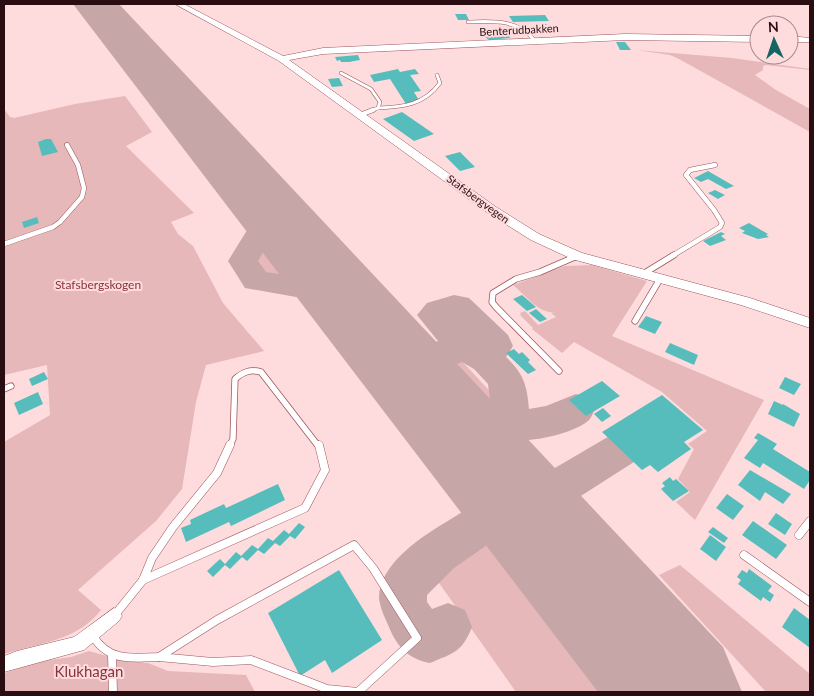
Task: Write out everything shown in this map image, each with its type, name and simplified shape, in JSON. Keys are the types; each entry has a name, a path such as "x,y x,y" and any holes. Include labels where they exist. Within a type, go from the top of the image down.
{"main road":[{"name":"Stafsbergvegen","path":"179,4 282,59 513,225 535,237 577,256 745,301 810,323"},
{"name":"Benterudbakken","path":"282,59 323,51 533,37 749,38"}],"street":[{"path":"4,664 78,644 114,616"}],"lane":[{"path":"468,22 508,22 533,37 539,28 545,26"},
{"path":"340,73 371,89 380,102 378,108"},
{"path":"360,114 378,108 406,107 419,103 437,88 440,83 437,75"},
{"path":"4,244 53,227 60,222 82,197 84,188 78,164 67,145"},
{"path":"642,274 720,227 722,223 719,217 686,174 690,170 715,165"},
{"path":"559,371 496,307 492,302 493,293 516,279 577,256"},
{"path":"635,321 660,279"},
{"path":"114,616 143,580 152,558 174,527 217,473 232,439 235,379 244,371 253,369 261,372 319,445 325,470 304,508 143,580"},
{"path":"4,389 11,386"},
{"path":"798,535 810,521"},
{"path":"92,634 99,646 112,655 132,658 159,657 213,662 251,660 327,689 358,692 417,638 373,568 354,545 217,620 159,657"},
{"path":"744,555 810,602"},
{"path":"112,655 113,692"}],"green space":[{"path":"636,50 732,58 749,60 749,65 766,65 763,66 763,70 755,75 776,90 810,109 810,132 679,59 670,55"},
{"path":"766,65 782,65 810,70"},
{"name":"Stafsbergskogen","path":"125,96 152,132 126,146 194,213 171,222 178,234 193,246 223,303 264,351 206,365 196,402 182,489 156,521 78,590 101,610 81,628 69,635 4,654 4,442 50,415 47,365 4,375 4,109 10,117 14,118 75,104"},
{"path":"272,221 325,287 266,279 250,257"},
{"path":"592,265 647,281 612,336 764,400 695,520 676,502 690,492 678,479 694,449 688,444 707,431 662,392 574,342 562,353 532,329 521,316 520,313 525,311 538,325 556,317 551,313 555,312 549,312 538,307 513,285 565,266"},
{"path":"460,359 498,400 503,410 497,450 491,455 423,377"},
{"path":"482,535 604,692 516,692 432,573 437,563"},
{"path":"680,565 810,674 810,692 766,692 659,575"},
{"name":"Klukhagan","path":"89,651 121,660 148,663 168,671 246,675 255,692 4,692 4,674 7,672 42,661 71,657"}],"building":[{"path":"455,14 466,14 469,20 458,20"},
{"path":"545,15 549,21 513,22 509,16"},
{"path":"483,35 509,35 510,38 489,40"},
{"path":"616,42 625,42 631,50 620,50"},
{"path":"358,55 360,60 349,62 337,61 335,57"},
{"path":"398,69 400,72 415,69 419,74 410,75 421,91 414,92 420,102 406,104 390,79 374,82 370,75"},
{"path":"339,78 343,86 332,87 328,79"},
{"path":"402,112 434,134 414,141 383,119"},
{"path":"51,139 58,152 42,156 38,142"},
{"path":"460,152 475,167 460,171 445,156"},
{"path":"708,171 734,186 726,189 708,179 701,182 694,178"},
{"path":"715,190 725,195 718,199 708,193"},
{"path":"37,217 39,223 24,228 22,222"},
{"path":"749,223 768,234 766,235 769,237 758,239 742,233 745,231 739,228"},
{"path":"721,232 725,234 721,236 726,240 710,246 703,241"},
{"path":"522,295 536,307 527,311 513,299"},
{"path":"536,309 547,319 540,322 529,313"},
{"path":"646,316 662,322 655,334 638,327"},
{"path":"670,343 698,355 694,365 665,352"},
{"path":"514,349 519,354 522,352 536,370 528,374 506,353"},
{"path":"44,372 48,379 32,386 29,379"},
{"path":"785,377 801,384 794,395 779,388"},
{"path":"602,381 620,396 586,416 569,400"},
{"path":"38,392 43,404 19,415 14,403"},
{"path":"662,395 703,430 684,442 691,449 658,472 650,465 642,470 602,432"},
{"path":"774,401 800,414 794,427 768,414"},
{"path":"603,408 611,416 602,422 594,414"},
{"path":"758,433 777,444 773,449 810,472 810,480 804,489 763,463 760,468 744,458 758,440 754,438"},
{"path":"750,470 791,494 783,504 765,492 760,501 738,485"},
{"path":"670,477 673,481 676,479 689,491 673,501 661,489 665,486 662,483"},
{"path":"278,484 285,500 231,526 229,522 186,542 181,528 191,524 190,520 224,504 226,508"},
{"path":"727,494 744,506 733,520 716,508"},
{"path":"776,513 792,524 785,535 768,524"},
{"path":"753,521 787,545 776,559 742,535"},
{"path":"299,523 305,527 295,539 290,536 280,546 275,543 264,554 258,550 247,561 242,557 230,569 225,565 213,577 207,571 220,559 225,564 236,552 241,556 252,545 258,549 268,538 273,541 284,530 289,534"},
{"path":"713,527 728,538 724,543 708,532"},
{"path":"710,535 726,547 716,561 700,549"},
{"path":"749,569 772,586 768,591 774,595 770,602 763,597 761,601 738,584 741,580 737,577 742,570 747,573"},
{"path":"339,570 382,640 332,673 325,660 300,676 268,613"},
{"path":"794,608 810,620 810,648 782,627"}],"taxiway":[{"path":"272,212 243,261 256,281 341,294"},
{"path":"453,349 458,345 457,341 434,315 438,311 457,306 496,344 496,346 489,350"},
{"path":"402,367 418,367 453,349"},
{"path":"453,349 468,349 487,360 506,379 510,407 502,472 507,492 496,512 489,519"},
{"path":"509,424 544,422 559,418 576,409"},
{"path":"489,519 522,510 620,450"},
{"path":"448,627 430,638 424,637 407,613 403,602 406,585 425,563 489,519"}],"runway":[{"path":"95,4 678,692"}]}
